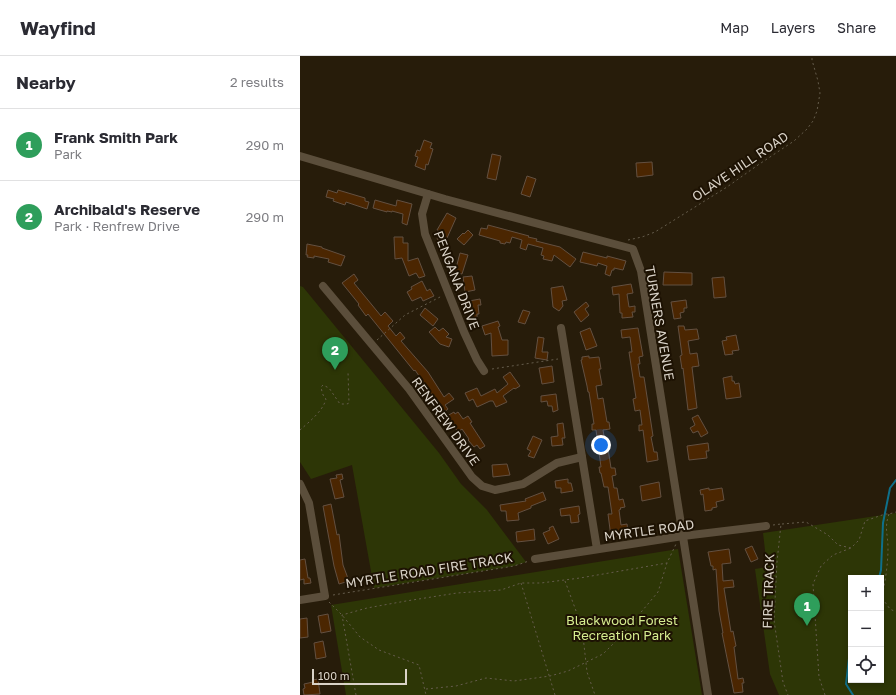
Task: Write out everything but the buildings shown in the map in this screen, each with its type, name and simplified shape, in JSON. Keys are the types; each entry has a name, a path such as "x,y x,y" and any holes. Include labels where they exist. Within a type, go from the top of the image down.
{"street":[{"name":"TURNERS AVENUE","path":"300,156 428,194 633,249 642,271 708,695"},
{"name":"PENGANA DRIVE","path":"428,194 422,214 425,234 477,360 484,371"},
{"name":"RENFREW DRIVE","path":"323,286 409,388 472,477 482,486 495,490 523,484 558,462 582,457"},
{"path":"561,328 597,549"},
{"path":"300,484 309,503 325,596 300,600"},
{"name":"MYRTLE ROAD","path":"535,559 683,536 766,526"}],"path":[{"name":"OLAVE HILL ROAD","path":"627,240 642,237 655,232 727,187 794,141 813,121 817,111 820,92 812,56"},
{"path":"372,345 405,315 448,292"},
{"path":"484,371 566,358"},
{"path":"300,430 313,417 325,401 326,399 323,396 321,387 323,385 329,388 340,404 349,403 348,372"},
{"path":"825,695 819,677 814,584 821,566 834,555 851,548 859,540 865,521 896,512"},
{"path":"888,514 885,524 888,548 886,575 882,598 890,609 896,612"},
{"path":"766,526 806,522 828,535 838,545 851,548"},
{"name":"FIRE TRACK","path":"781,524 777,562 774,620 782,682 788,695"},
{"path":"425,689 456,686 486,678 514,681 550,676 568,671 603,654 621,636 658,592 667,563 675,546 683,536"},
{"name":"MYRTLE ROAD FIRE TRACK","path":"325,596 514,566 535,559"},
{"path":"342,615 367,608 450,594 502,590 522,583 541,583 565,580 667,563"},
{"path":"565,580 582,627 587,672 595,695"},
{"path":"522,583 555,695"},
{"path":"325,596 360,637 379,650 419,665 426,695"},
{"path":"342,615 356,695"}],"green space":[{"path":"300,286 303,287 439,453 461,484 487,510 526,562 514,566 374,588 352,465 311,479 300,462"},
{"path":"896,513 896,695 779,695 770,674 755,569 767,567 763,533"},
{"name":"Blackwood Forest Recreation Park","path":"678,549 702,695 346,695 331,605"}],"waterway":[{"path":"880,575 883,523 890,488 896,480"},
{"path":"850,647 846,684 853,695"}],"place":[{"name":"Archibald's Reserve","path":"335,370"},
{"name":"Frank Smith Park","path":"807,626"}]}
